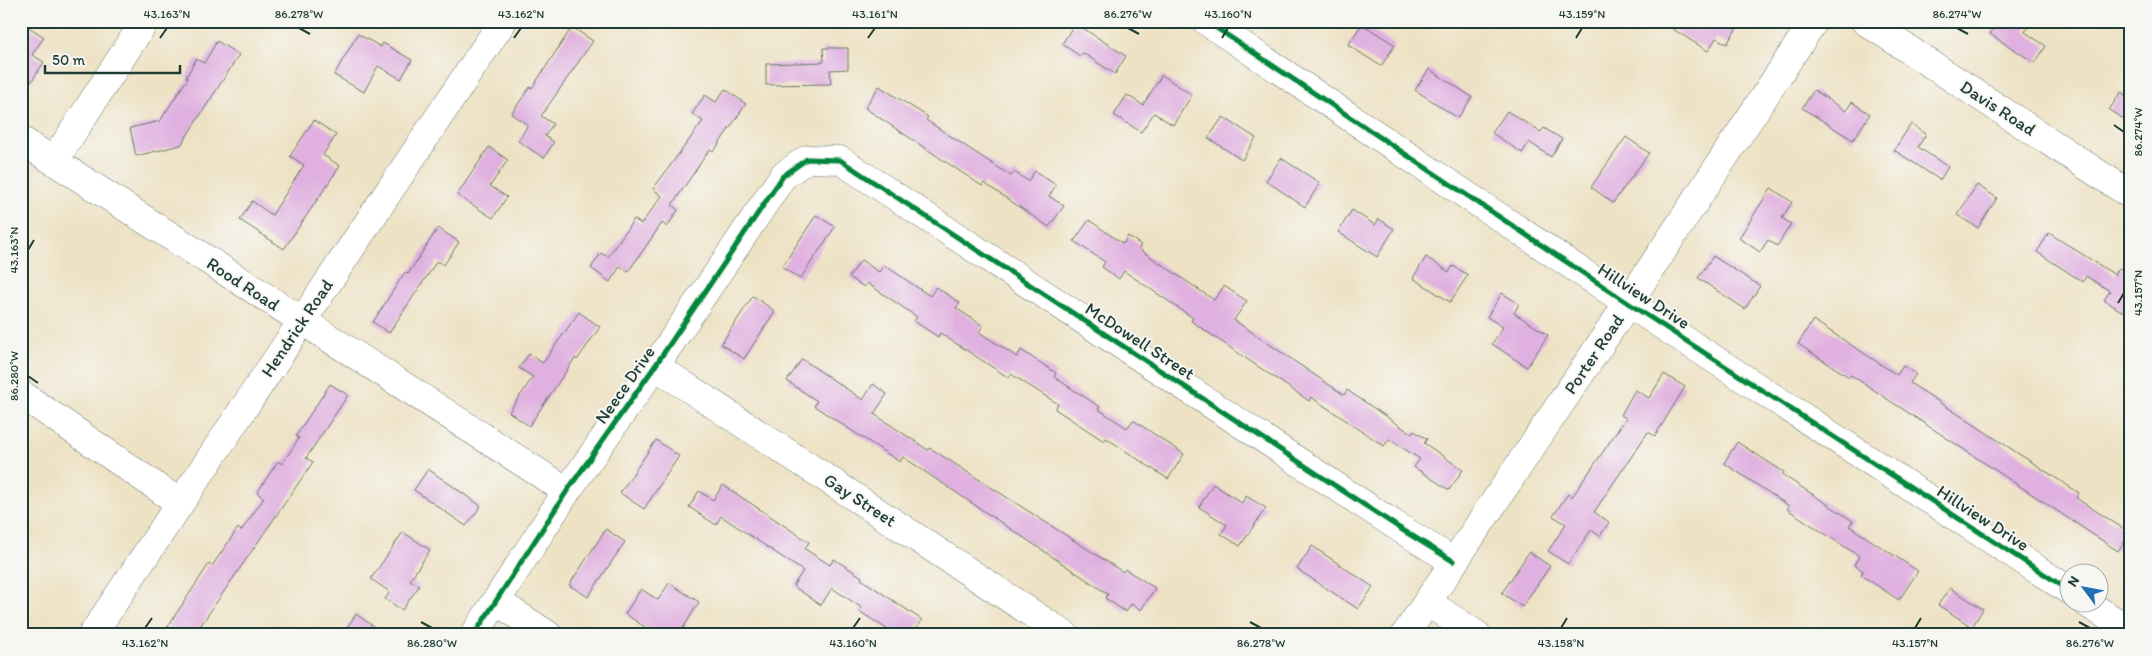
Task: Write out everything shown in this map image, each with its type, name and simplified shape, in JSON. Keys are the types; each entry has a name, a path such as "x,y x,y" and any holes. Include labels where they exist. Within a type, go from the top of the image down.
{"street":[{"path":"54,161 145,21"},
{"name":"Hendrick Road","path":"92,635 503,21"},
{"name":"Hillview Drive","path":"1206,21 1628,303 2060,584"},
{"name":"Porter Road","path":"1405,635 1628,303 1814,21"},
{"name":"Davis Road","path":"1865,21 2131,195"},
{"name":"Rood Road","path":"24,149 54,161 567,491"},
{"name":"Neece Drive","path":"474,635 567,491 655,366 783,176 807,159"},
{"name":"McDowell Street","path":"807,159 840,160 1401,529 1453,561"},
{"name":"Gay Street","path":"655,366 1065,635"},
{"path":"21,394 180,503"},
{"path":"496,602 548,635"},
{"path":"1427,602 1477,635"},
{"path":"2104,614 2131,631"}],"building":[{"path":"1660,21 1731,21 1738,26 1727,44 1716,38 1708,51"},
{"path":"1998,21 2019,21 2028,27 2025,32 2046,46 2035,63 1990,34"},
{"path":"21,22 44,37 32,55 44,62 31,82 21,76"},
{"path":"1075,23 1126,56 1115,74 1083,53 1080,56 1062,44"},
{"path":"1362,24 1395,45 1381,66 1348,45"},
{"path":"572,27 593,41 541,116 553,124 545,136 554,142 544,158 518,141 528,125 511,114 530,87 532,88"},
{"path":"358,34 381,47 383,43 412,60 401,79 378,66 364,92 334,75"},
{"path":"217,41 239,55 181,145 136,156 130,128 160,121 188,78 186,77 196,59 204,63"},
{"path":"823,48 848,48 848,69 830,70 831,84 766,85 766,64 824,62"},
{"path":"1429,69 1472,97 1458,118 1415,90"},
{"path":"1162,75 1192,95 1173,125 1154,113 1141,132 1114,115 1127,95 1143,105"},
{"path":"879,86 928,117 926,120 1011,176 1014,172 1028,181 1035,171 1056,185 1049,196 1064,206 1049,227 984,183 982,186 865,108"},
{"path":"725,89 746,104 714,151 710,149 672,205 678,210 667,227 662,223 628,272 620,266 610,282 591,268 601,253 608,257 634,219 641,224 662,196 653,189 703,121 692,114 705,95 716,102"},
{"path":"1814,90 1846,111 1852,102 1870,114 1853,140 1802,108"},
{"path":"2121,92 2131,99 2131,124 2109,110"},
{"path":"1507,111 1541,132 1544,128 1562,139 1551,157 1529,142 1522,153 1492,133"},
{"path":"1223,117 1256,138 1242,160 1208,138"},
{"path":"314,120 336,135 323,155 340,166 284,249 240,220 252,201 272,215 304,165 290,156"},
{"path":"1911,124 1926,134 1918,147 1948,167 1940,180 1894,150"},
{"path":"1626,137 1649,153 1613,203 1591,187"},
{"path":"489,147 508,160 490,186 507,197 493,218 457,195"},
{"path":"1281,158 1320,183 1305,207 1266,181"},
{"path":"1977,185 1997,198 1978,228 1957,215"},
{"path":"1771,188 1792,202 1782,218 1791,224 1777,246 1768,240 1760,252 1739,238"},
{"path":"1352,210 1375,225 1379,219 1394,229 1377,257 1338,232"},
{"path":"816,215 835,227 800,279 782,267"},
{"path":"1089,220 1123,244 1128,236 1141,245 1139,249 1214,300 1224,286 1247,301 1234,320 1344,395 1347,390 1412,434 1414,431 1427,439 1424,443 1463,470 1449,490 1414,467 1420,459 1389,439 1384,446 1311,397 1309,401 1191,321 1193,318 1124,271 1119,279 1102,267 1105,262 1074,241"},
{"path":"438,228 459,242 444,265 437,261 389,333 373,322 405,272 408,274"},
{"path":"2049,233 2115,275 2119,268 2131,275 2131,301 2123,312 2104,300 2110,291 2086,276 2083,282 2037,252"},
{"path":"1713,256 1760,286 1745,309 1698,278"},
{"path":"1426,257 1449,272 1453,266 1468,275 1450,302 1413,278"},
{"path":"861,260 879,272 884,265 930,296 936,287 960,303 956,308 983,326 979,332 1017,357 1021,350 1056,373 1054,377 1100,407 1098,409 1127,428 1133,420 1184,454 1168,479 1106,438 1104,441 1055,409 1058,404 1011,374 1009,378 940,333 938,337 914,321 917,317 867,283 864,287 849,277"},
{"path":"1502,293 1519,304 1514,313 1548,335 1527,367 1492,344 1503,327 1487,317"},
{"path":"753,296 775,311 744,359 721,344"},
{"path":"579,312 600,327 577,360 575,358 529,426 509,412 533,377 519,368 529,354 543,363"},
{"path":"1813,320 1897,375 1903,366 1916,374 1910,383 2079,493 2076,498 2130,533 2118,551 1851,375 1849,377 1798,344"},
{"path":"802,359 863,400 873,384 887,394 874,414 1123,572 1125,569 1155,588 1141,610 1131,604 1126,612 1105,598 1108,594 903,457 900,462 814,406 817,401 787,381"},
{"path":"1664,374 1685,387 1655,436 1648,432 1594,512 1609,522 1600,536 1591,530 1568,564 1548,551 1566,524 1553,516 1568,494 1572,497 1626,418 1621,415 1635,390 1649,398"},
{"path":"330,384 348,395 306,458 313,462 194,635 162,635 209,564 212,566 238,528 241,531 264,498 257,493 278,461 282,464 299,438 296,436"},
{"path":"656,440 679,456 644,509 620,493"},
{"path":"1737,442 1784,472 1783,475 1853,521 1849,526 1918,571 1899,600 1861,575 1863,571 1854,565 1859,556 1787,509 1789,506 1724,463"},
{"path":"428,469 481,506 466,526 414,490"},
{"path":"1213,484 1242,503 1246,496 1266,508 1240,546 1221,534 1227,525 1199,507"},
{"path":"723,485 809,542 805,549 830,565 834,559 922,620 912,635 896,635 859,611 862,608 832,588 821,605 793,586 803,571 721,516 716,525 689,507 699,491 713,500"},
{"path":"606,529 625,542 588,597 569,585"},
{"path":"403,532 430,550 410,580 419,586 402,610 385,599 390,592 371,579"},
{"path":"1312,546 1373,587 1358,609 1297,569"},
{"path":"1529,552 1550,566 1522,607 1502,593"},
{"path":"669,583 699,602 679,635 657,635 625,614 641,589 658,600"},
{"path":"1950,588 1983,609 1972,627 1938,605"},
{"path":"356,614 386,635 342,635"}],"cycle path":[{"path":"1206,21 1628,303 2060,584"},
{"path":"474,635 567,491 655,366 783,176 807,159 840,160 1401,529 1453,561"}]}
